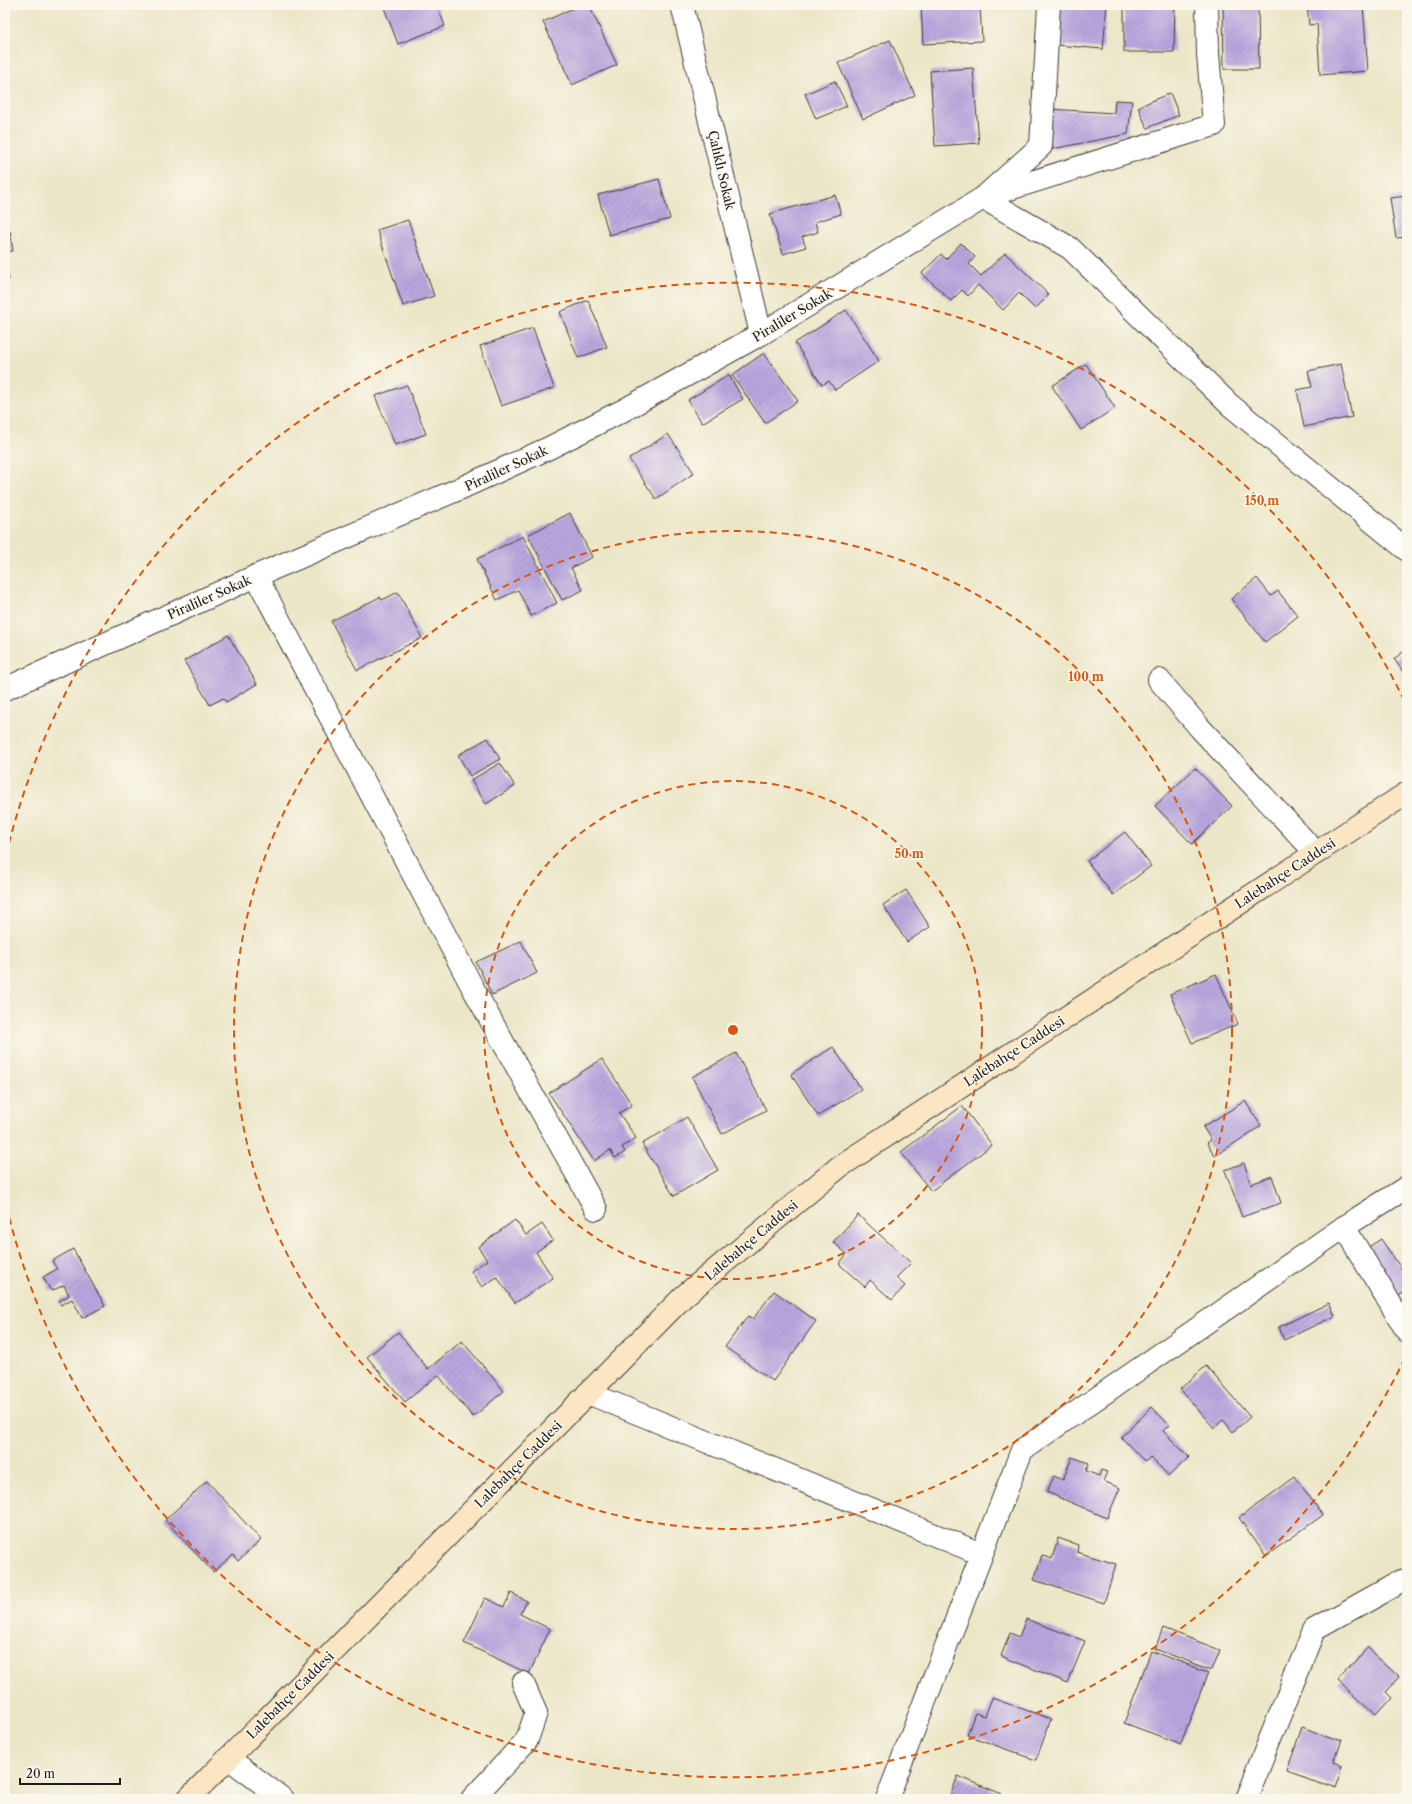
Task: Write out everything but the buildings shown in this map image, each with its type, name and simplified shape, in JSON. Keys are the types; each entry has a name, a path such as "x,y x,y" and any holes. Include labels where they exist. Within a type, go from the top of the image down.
{"street":[{"name":"Çalıklı Sokak","path":"682,5 761,334"},
{"path":"983,198 1041,146 1049,5"},
{"path":"983,198 1214,125 1208,54 1207,5"},
{"name":"Piraliler Sokak","path":"5,689 256,576 459,489 549,448 761,334 983,198"},
{"path":"983,198 1070,248 1230,405 1407,550"},
{"path":"256,576 474,990 596,1208"},
{"path":"1159,680 1200,728 1316,853"},
{"name":"Lalebahçe Caddesi","path":"188,1799 684,1296 839,1167 1407,793"},
{"path":"887,1799 1022,1450 1344,1227 1407,1187"},
{"path":"1344,1227 1407,1331"},
{"path":"588,1393 981,1554"},
{"path":"1246,1799 1314,1630 1407,1578"},
{"path":"472,1799 527,1740 536,1713 523,1683"},
{"path":"228,1758 283,1799"}]}
